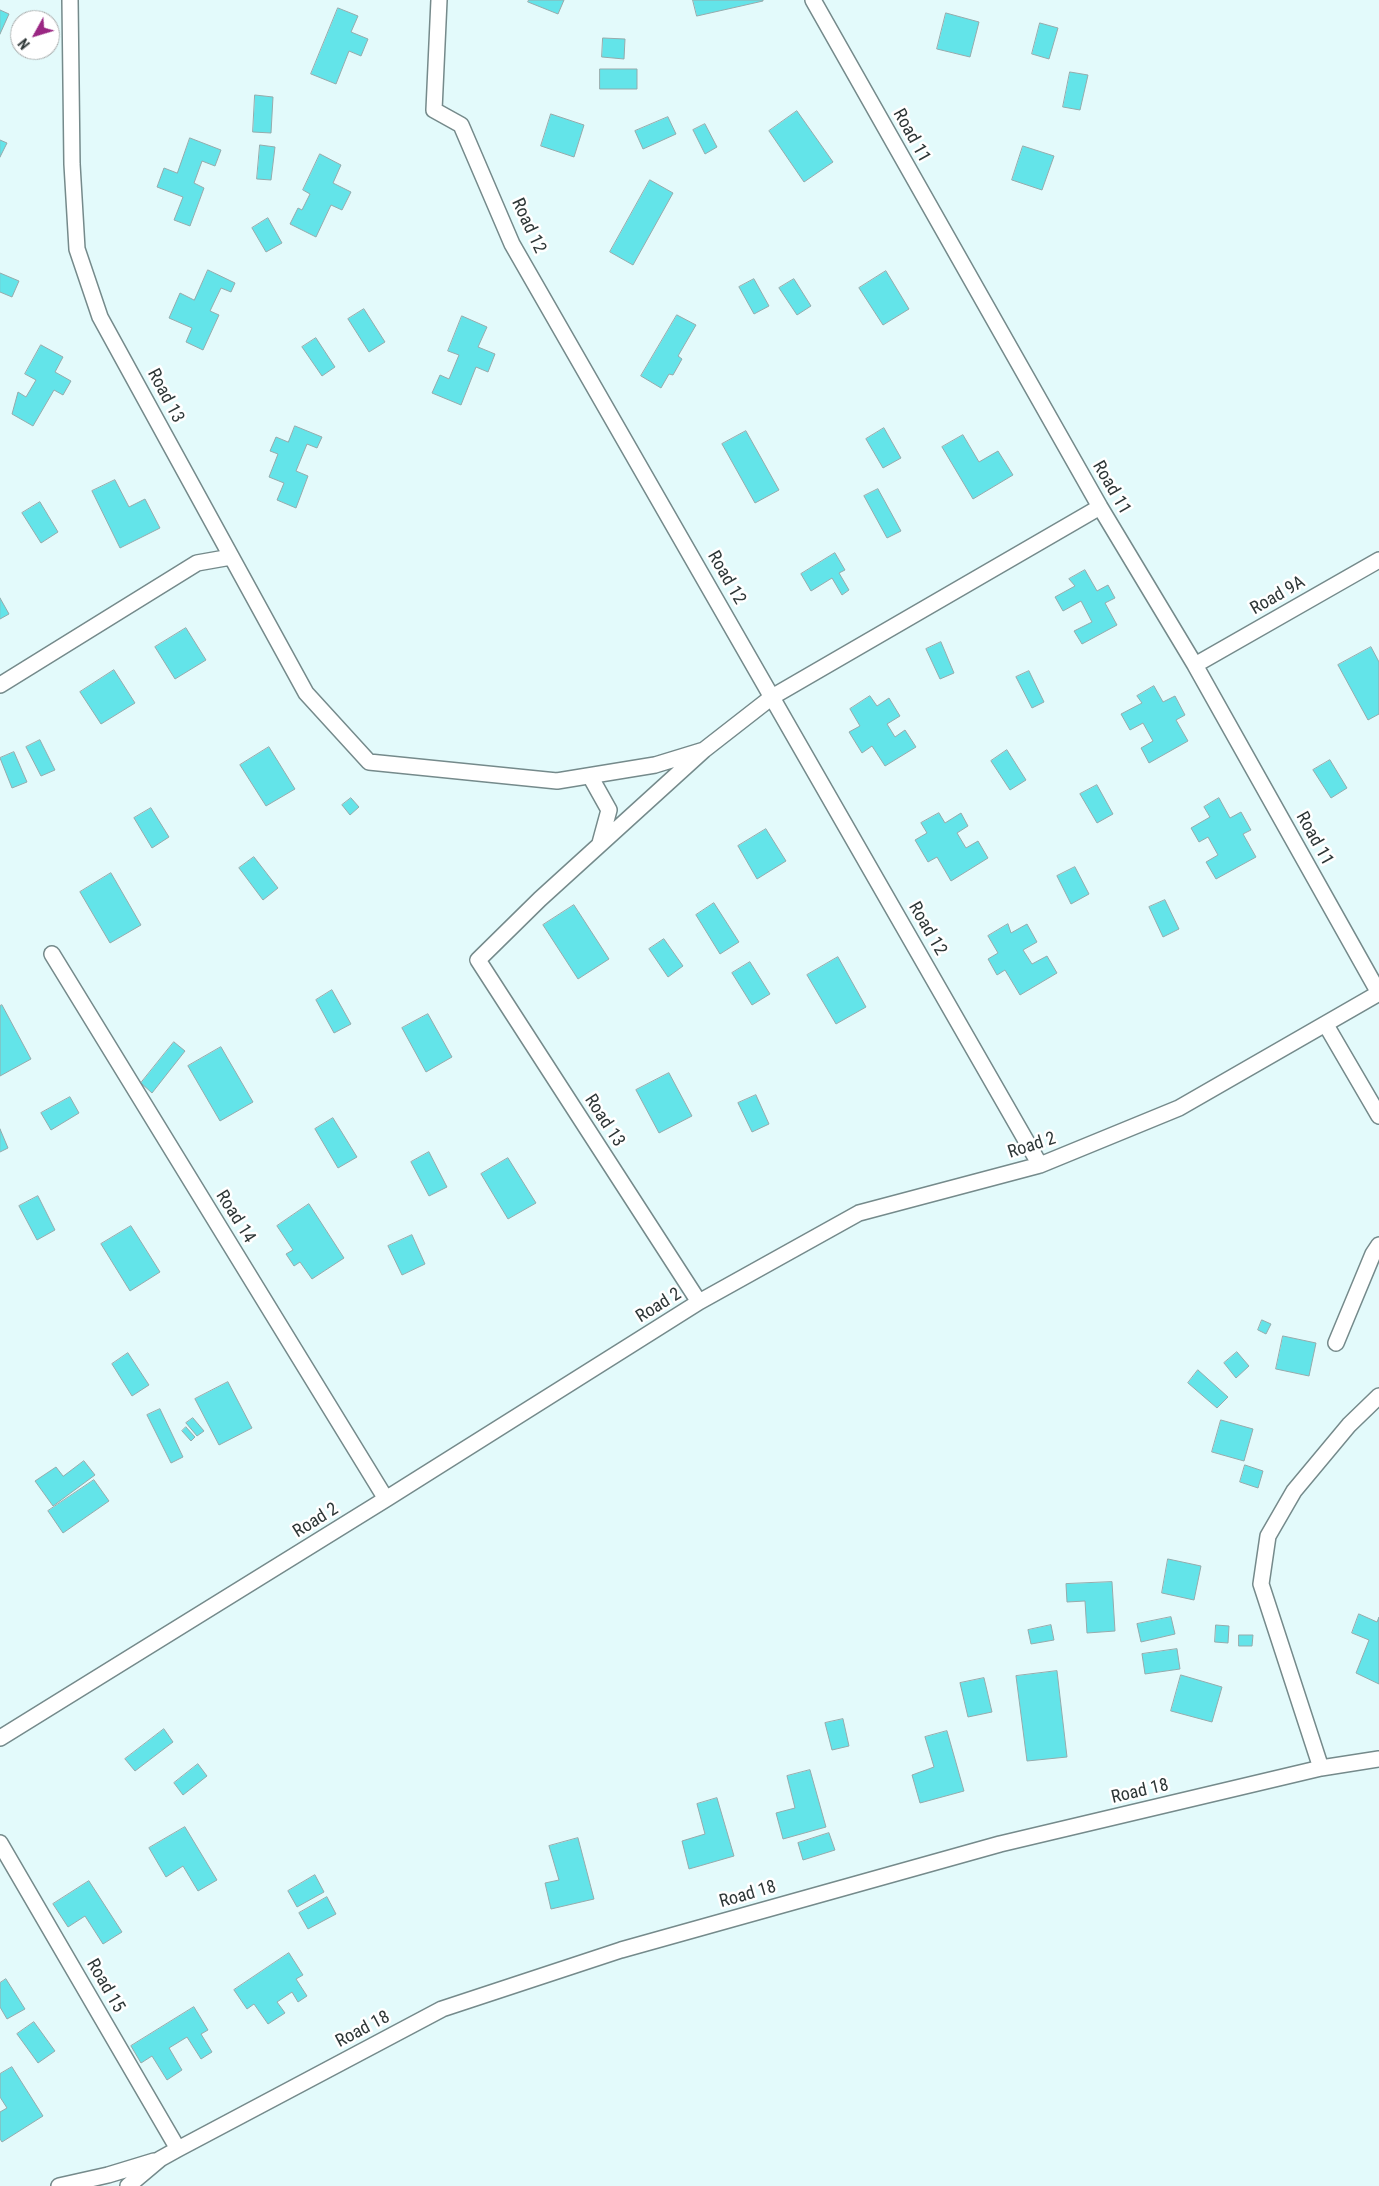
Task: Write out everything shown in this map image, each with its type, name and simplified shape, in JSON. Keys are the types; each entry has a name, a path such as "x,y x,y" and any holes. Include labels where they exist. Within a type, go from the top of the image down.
{"street":[{"name":"Road 13","path":"70,0 72,164 77,249 100,317 306,693 369,762 557,781 590,776"},
{"name":"Road 12","path":"440,0 434,110 460,125 512,244 1040,1166"},
{"name":"Road 11","path":"813,0 1100,507 1195,665 1379,993"},
{"path":"600,843 704,750 772,697 1100,507"},
{"path":"0,685 197,563 231,557"},
{"name":"Road 9A","path":"1195,665 1379,560"},
{"path":"600,843 609,810 590,776 655,765 704,750"},
{"name":"Road 13","path":"600,843 478,960 699,1302"},
{"name":"Road 14","path":"52,954 386,1499"},
{"name":"Road 2","path":"0,1738 699,1302 859,1213 1040,1166 1179,1108 1379,993"},
{"path":"1326,1025 1379,1116"},
{"path":"1336,1343 1373,1254 1379,1245"},
{"path":"1321,1768 1261,1584 1268,1536 1294,1490 1350,1425 1379,1396"},
{"name":"Road 18","path":"128,2186 160,2159 442,2009 621,1950 1000,1844 1321,1768 1379,1759"},
{"name":"Road 15","path":"0,1843 178,2149"},
{"name":"Road 18","path":"60,2186 108,2175 160,2159"}],"building":[{"path":"529,0 564,0 558,14 528,2"},
{"path":"693,0 763,0 763,1 697,16"},
{"path":"338,8 358,16 351,32 368,39 361,56 349,51 336,84 311,74"},
{"path":"0,10 9,14 0,34"},
{"path":"946,13 979,22 970,57 937,49"},
{"path":"1040,23 1058,28 1049,59 1032,54"},
{"path":"603,38 625,39 624,59 602,57"},
{"path":"600,69 637,69 637,89 600,89"},
{"path":"1070,72 1088,75 1080,110 1063,107"},
{"path":"255,95 273,97 271,133 253,132"},
{"path":"797,111 833,162 804,182 769,131"},
{"path":"551,114 584,125 574,157 541,146"},
{"path":"668,117 676,134 643,149 635,131"},
{"path":"705,124 717,147 705,154 693,130"},
{"path":"190,138 221,150 215,166 202,161 194,183 204,188 190,226 174,220 183,197 157,187 164,168 177,173"},
{"path":"0,140 7,143 0,157"},
{"path":"260,145 275,147 271,180 257,179"},
{"path":"1023,146 1054,156 1042,190 1012,180"},
{"path":"320,154 341,165 333,183 351,192 342,210 331,205 316,237 290,224 298,208 302,210 310,194 303,190"},
{"path":"650,180 673,193 633,265 610,252"},
{"path":"268,218 282,243 266,252 252,228"},
{"path":"208,270 235,283 231,292 221,288 210,311 219,315 203,350 186,342 192,328 169,318 180,293 194,300"},
{"path":"886,271 909,309 883,325 859,288"},
{"path":"0,273 19,281 12,297 0,292"},
{"path":"754,279 769,306 754,314 739,287"},
{"path":"794,279 811,306 797,315 779,288"},
{"path":"364,309 385,342 369,352 348,319"},
{"path":"677,315 696,325 678,356 682,359 673,375 669,374 661,388 641,376"},
{"path":"462,316 487,327 478,347 495,354 488,372 476,367 461,405 432,393 440,375 449,379 459,355 448,351"},
{"path":"316,338 335,367 322,376 302,347"},
{"path":"41,345 63,357 55,372 71,381 63,395 54,390 33,426 12,414 18,392 26,397 36,380 25,374"},
{"path":"295,426 322,437 317,448 307,444 296,471 308,476 296,508 277,500 284,483 269,477 278,454 270,451 276,437 288,442"},
{"path":"884,428 901,458 883,468 866,439"},
{"path":"746,431 779,490 755,503 722,444"},
{"path":"963,435 979,462 998,451 1013,475 973,499 942,447"},
{"path":"115,480 129,507 145,499 160,528 120,548 92,491"},
{"path":"878,489 901,531 887,538 864,496"},
{"path":"40,502 58,532 41,543 22,513"},
{"path":"835,553 845,570 839,573 849,590 842,595 832,578 811,591 801,574"},
{"path":"1085,570 1097,591 1108,585 1115,598 1105,603 1117,625 1082,644 1074,631 1092,622 1081,601 1063,611 1055,597 1075,586 1069,579"},
{"path":"0,598 9,614 0,619"},
{"path":"186,628 206,660 175,679 155,647"},
{"path":"941,642 954,673 940,679 926,649"},
{"path":"1371,647 1379,662 1379,714 1368,720 1338,665"},
{"path":"114,670 135,703 101,724 80,692"},
{"path":"1029,671 1044,702 1032,708 1016,677"},
{"path":"1154,686 1163,702 1175,696 1185,715 1176,720 1188,741 1149,763 1141,748 1153,741 1143,723 1130,730 1121,714 1142,703 1137,696"},
{"path":"870,696 877,706 889,698 900,716 887,724 895,737 905,730 916,747 885,766 872,746 862,753 849,732 860,726 850,709"},
{"path":"40,740 55,770 41,776 26,747"},
{"path":"269,747 295,789 266,806 240,765"},
{"path":"1007,750 1026,780 1010,790 991,761"},
{"path":"14,752 27,782 12,788 0,758"},
{"path":"1330,760 1347,788 1331,798 1313,770"},
{"path":"1097,785 1113,814 1097,823 1080,794"},
{"path":"351,798 359,807 350,815 342,805"},
{"path":"1219,798 1230,818 1241,812 1251,830 1243,834 1256,857 1216,879 1206,862 1218,855 1208,837 1199,842 1191,828 1210,817 1204,807"},
{"path":"151,808 169,837 152,848 134,818"},
{"path":"939,813 945,823 961,813 968,826 957,833 966,848 978,841 988,858 951,881 937,857 928,862 915,840 927,833 921,823"},
{"path":"766,829 786,861 757,879 738,846"},
{"path":"254,857 278,888 263,900 239,868"},
{"path":"1075,867 1089,894 1071,904 1057,876"},
{"path":"111,873 141,925 110,943 80,892"},
{"path":"1165,900 1179,929 1163,937 1149,907"},
{"path":"714,903 739,942 720,954 696,915"},
{"path":"574,905 609,959 578,979 543,925"},
{"path":"1008,924 1011,933 1027,924 1037,942 1023,950 1032,964 1047,956 1057,973 1020,995 1005,970 997,975 988,959 998,953 988,936"},
{"path":"664,939 683,966 668,977 649,949"},
{"path":"838,957 866,1007 836,1024 807,975"},
{"path":"750,962 770,994 752,1005 732,973"},
{"path":"332,990 351,1024 334,1033 316,1000"},
{"path":"2,1005 31,1059 0,1076 0,1006"},
{"path":"428,1014 452,1057 426,1072 402,1028"},
{"path":"174,1042 185,1051 152,1093 141,1083"},
{"path":"221,1047 253,1102 220,1121 188,1066"},
{"path":"669,1073 692,1116 659,1133 636,1090"},
{"path":"756,1095 769,1124 752,1132 738,1103"},
{"path":"70,1097 79,1113 51,1130 41,1113"},
{"path":"333,1118 357,1157 338,1168 315,1129"},
{"path":"0,1129 8,1148 0,1152"},
{"path":"429,1152 447,1187 429,1196 411,1162"},
{"path":"508,1158 536,1203 508,1219 481,1174"},
{"path":"38,1196 55,1230 37,1240 19,1206"},
{"path":"309,1204 344,1258 312,1279 300,1262 294,1266 286,1254 293,1250 277,1226"},
{"path":"131,1226 160,1272 130,1291 101,1244"},
{"path":"412,1235 425,1264 402,1275 388,1246"},
{"path":"1262,1320 1271,1324 1266,1334 1258,1330"},
{"path":"1283,1336 1316,1343 1309,1376 1276,1369"},
{"path":"1237,1352 1249,1366 1236,1378 1224,1363"},
{"path":"128,1353 149,1385 132,1396 112,1364"},
{"path":"1198,1370 1228,1397 1217,1408 1188,1383"},
{"path":"228,1382 252,1428 219,1445 195,1399"},
{"path":"160,1409 183,1457 171,1463 147,1415"},
{"path":"193,1418 204,1431 197,1436 186,1423"},
{"path":"1221,1420 1253,1429 1244,1461 1212,1452"},
{"path":"186,1427 195,1437 191,1441 182,1431"},
{"path":"84,1461 95,1475 53,1506 35,1481 56,1467 63,1476"},
{"path":"1245,1465 1263,1471 1258,1488 1240,1482"},
{"path":"94,1480 109,1501 63,1533 48,1511"},
{"path":"1168,1559 1201,1566 1194,1600 1162,1593"},
{"path":"1112,1582 1115,1631 1087,1633 1085,1601 1067,1602 1066,1584"},
{"path":"1359,1614 1377,1622 1379,1617 1379,1684 1356,1673 1369,1640 1352,1633"},
{"path":"1171,1617 1175,1634 1141,1642 1137,1624"},
{"path":"1051,1625 1054,1640 1031,1644 1028,1630"},
{"path":"1216,1625 1229,1626 1228,1643 1215,1642"},
{"path":"1239,1635 1253,1635 1252,1646 1239,1646"},
{"path":"1177,1649 1180,1669 1145,1674 1142,1654"},
{"path":"1057,1671 1067,1757 1027,1761 1016,1676"},
{"path":"1181,1675 1222,1687 1212,1722 1171,1711"},
{"path":"984,1678 992,1712 968,1717 960,1683"},
{"path":"843,1719 849,1746 832,1750 825,1723"},
{"path":"164,1729 173,1742 135,1771 125,1759"},
{"path":"947,1731 964,1791 920,1803 912,1775 934,1767 925,1737"},
{"path":"198,1764 207,1776 183,1795 174,1783"},
{"path":"810,1770 826,1827 783,1839 776,1813 795,1808 787,1776"},
{"path":"717,1798 734,1856 689,1869 682,1841 705,1834 697,1804"},
{"path":"185,1827 217,1880 198,1891 183,1866 166,1877 149,1848"},
{"path":"829,1833 835,1850 803,1860 798,1843"},
{"path":"578,1838 594,1899 551,1909 545,1883 559,1880 549,1846"},
{"path":"315,1875 324,1892 297,1907 288,1891"},
{"path":"89,1881 122,1932 103,1944 85,1916 68,1927 53,1904"},
{"path":"327,1897 336,1914 308,1929 299,1913"},
{"path":"289,1953 303,1975 296,1979 307,1996 298,2002 292,1992 277,2002 285,2013 268,2024 254,2004 247,2009 234,1990"},
{"path":"6,1979 25,2009 7,2019 0,2007 0,1983"},
{"path":"194,2007 208,2030 201,2034 212,2052 201,2059 187,2037 169,2048 182,2070 167,2080 152,2056 141,2063 131,2046"},
{"path":"34,2022 55,2051 38,2063 17,2034"},
{"path":"12,2067 43,2116 2,2142 0,2139 0,2112 7,2108 0,2097 0,2074"}]}
